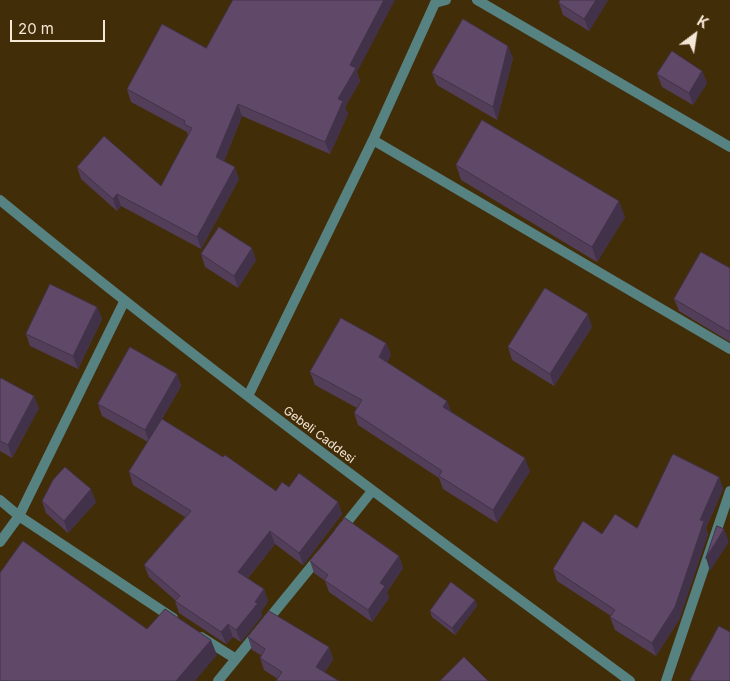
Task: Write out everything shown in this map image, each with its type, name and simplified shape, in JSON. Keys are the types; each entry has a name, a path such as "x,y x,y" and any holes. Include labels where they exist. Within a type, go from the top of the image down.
{"street":[{"path":"248,396 373,140 435,3 446,0"},
{"path":"477,0 730,147"},
{"path":"373,140 730,349"},
{"name":"Gebeli Caddesi","path":"0,200 124,302 372,491 630,681"},
{"path":"0,542 19,516 124,302"},
{"path":"218,681 372,491"},
{"path":"666,681 730,491"},
{"path":"0,500 19,516 236,659"}],"building":[{"path":"233,0 384,0 350,65 356,68 338,99 343,101 325,142 238,104 216,157 235,167 197,237 117,194 113,199 77,167 104,136 161,186 192,128 184,124 185,121 127,89 162,24 206,48"},
{"path":"560,0 596,0 584,19 559,3"},
{"path":"463,19 508,46 493,107 432,73"},
{"path":"672,51 702,71 689,93 657,74"},
{"path":"482,120 619,201 592,247 456,165"},
{"path":"219,227 252,248 234,276 201,254"},
{"path":"701,252 730,268 730,332 674,299"},
{"path":"50,284 97,307 73,356 26,334"},
{"path":"545,288 588,314 550,374 508,347"},
{"path":"341,318 386,343 379,357 447,401 443,407 525,458 493,510 439,476 442,471 354,413 362,400 310,372"},
{"path":"130,347 177,374 145,430 98,404"},
{"path":"1,378 34,396 8,445 0,441"},
{"path":"162,419 223,457 225,455 276,491 282,482 289,487 299,473 338,502 299,553 270,531 238,572 264,589 255,602 258,603 236,630 228,624 221,632 175,601 180,596 144,565 191,511 129,472"},
{"path":"673,454 719,477 700,520 704,521 675,607 652,643 610,617 615,610 553,569 583,521 602,534 615,514 637,528"},
{"path":"65,467 91,489 64,521 42,501 53,480"},
{"path":"345,518 399,556 380,583 385,586 368,610 324,580 328,575 310,561"},
{"path":"717,526 724,529 706,558"},
{"path":"23,541 147,629 165,609 211,640 176,681 0,681 0,573"},
{"path":"451,582 475,600 452,628 430,611"},
{"path":"269,611 329,647 316,667 339,681 276,681 282,672 260,658 265,649 248,637"},
{"path":"719,626 730,632 730,681 690,680"},
{"path":"464,657 488,681 440,681"}]}
